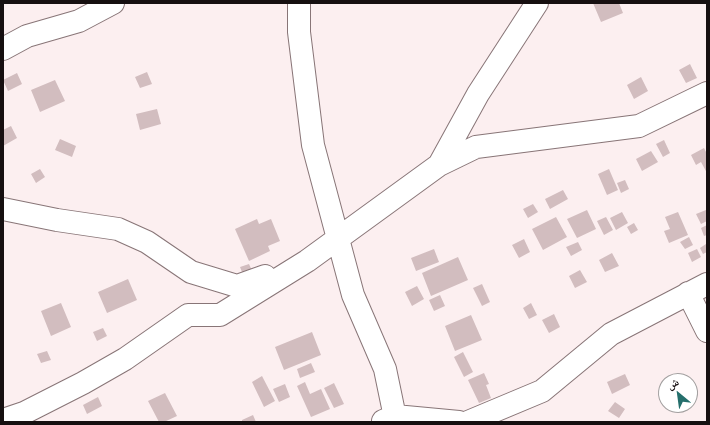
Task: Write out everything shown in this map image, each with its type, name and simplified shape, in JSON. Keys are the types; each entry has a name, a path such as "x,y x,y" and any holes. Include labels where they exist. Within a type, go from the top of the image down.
{"street":[{"path":"3,48 27,36 79,21 113,3"},
{"path":"299,3 299,32 313,145 353,295 385,369 391,420 459,422"},
{"path":"439,165 478,94 537,3"},
{"path":"3,420 26,417 113,366 188,315 220,315 307,261 439,165 476,147 639,126 707,93"},
{"path":"3,209 57,220 118,229 147,242 191,272 237,286 307,261"},
{"path":"468,422 542,391 611,334 698,289 707,331"}],"building":[{"path":"593,3 619,3 623,13 601,22"},
{"path":"690,64 697,78 686,83 679,70"},
{"path":"147,72 152,84 140,88 135,77"},
{"path":"17,73 22,84 8,91 3,80"},
{"path":"641,77 648,91 634,99 627,85"},
{"path":"55,80 65,101 40,112 31,90"},
{"path":"157,109 161,124 140,130 136,114"},
{"path":"11,126 17,138 3,146 3,130"},
{"path":"60,139 76,146 72,157 55,150"},
{"path":"664,140 670,153 663,157 656,144"},
{"path":"704,148 707,154 707,173 701,162 696,165 691,155"},
{"path":"651,151 658,162 642,171 636,159"},
{"path":"40,169 45,177 36,183 31,174"},
{"path":"609,169 618,190 607,195 598,174"},
{"path":"625,180 629,189 621,193 617,183"},
{"path":"563,190 568,199 550,209 545,199"},
{"path":"533,204 538,212 528,218 523,209"},
{"path":"587,210 596,229 577,238 567,219"},
{"path":"706,210 707,221 701,224 696,214"},
{"path":"622,212 628,223 616,230 610,218"},
{"path":"678,212 688,235 669,243 664,231 670,229 665,217"},
{"path":"556,217 567,237 543,250 532,229"},
{"path":"606,217 613,230 604,235 597,221"},
{"path":"257,219 259,224 271,219 280,241 268,246 270,251 249,261 235,229"},
{"path":"634,223 638,230 631,234 627,227"},
{"path":"707,225 707,235 704,236 701,228"},
{"path":"689,237 693,245 685,249 680,242"},
{"path":"524,239 530,252 519,258 512,245"},
{"path":"578,242 582,250 571,256 566,247"},
{"path":"706,244 707,252 703,254 700,248"},
{"path":"434,249 439,262 416,271 411,258"},
{"path":"697,249 701,257 692,262 688,253"},
{"path":"612,253 619,266 605,272 599,260"},
{"path":"458,257 468,280 431,296 422,273"},
{"path":"249,264 253,273 244,277 240,267"},
{"path":"580,270 587,282 575,288 569,276"},
{"path":"128,279 137,300 107,313 98,292"},
{"path":"482,284 490,302 482,306 473,288"},
{"path":"417,286 424,299 412,306 405,292"},
{"path":"440,295 445,306 434,311 429,300"},
{"path":"61,303 71,327 51,336 41,311"},
{"path":"531,303 537,315 529,319 523,308"},
{"path":"554,314 560,327 549,333 542,320"},
{"path":"471,315 482,340 455,351 445,326"},
{"path":"103,328 107,336 97,341 93,332"},
{"path":"312,332 321,355 284,370 275,347"},
{"path":"47,351 51,360 41,363 37,354"},
{"path":"463,352 473,372 464,377 454,357"},
{"path":"311,363 315,372 300,378 297,369"},
{"path":"484,373 489,384 486,385 491,398 479,403 468,380"},
{"path":"625,374 630,385 612,394 607,382"},
{"path":"262,376 275,401 264,407 252,382"},
{"path":"305,382 310,394 321,389 330,409 311,417 297,386"},
{"path":"334,383 344,404 334,408 324,388"},
{"path":"285,384 290,397 279,402 273,389"},
{"path":"165,393 177,416 164,422 159,422 148,401"},
{"path":"98,397 102,406 87,414 83,405"},
{"path":"615,402 625,409 619,418 608,411"},
{"path":"253,415 256,422 242,422 242,420"}]}
